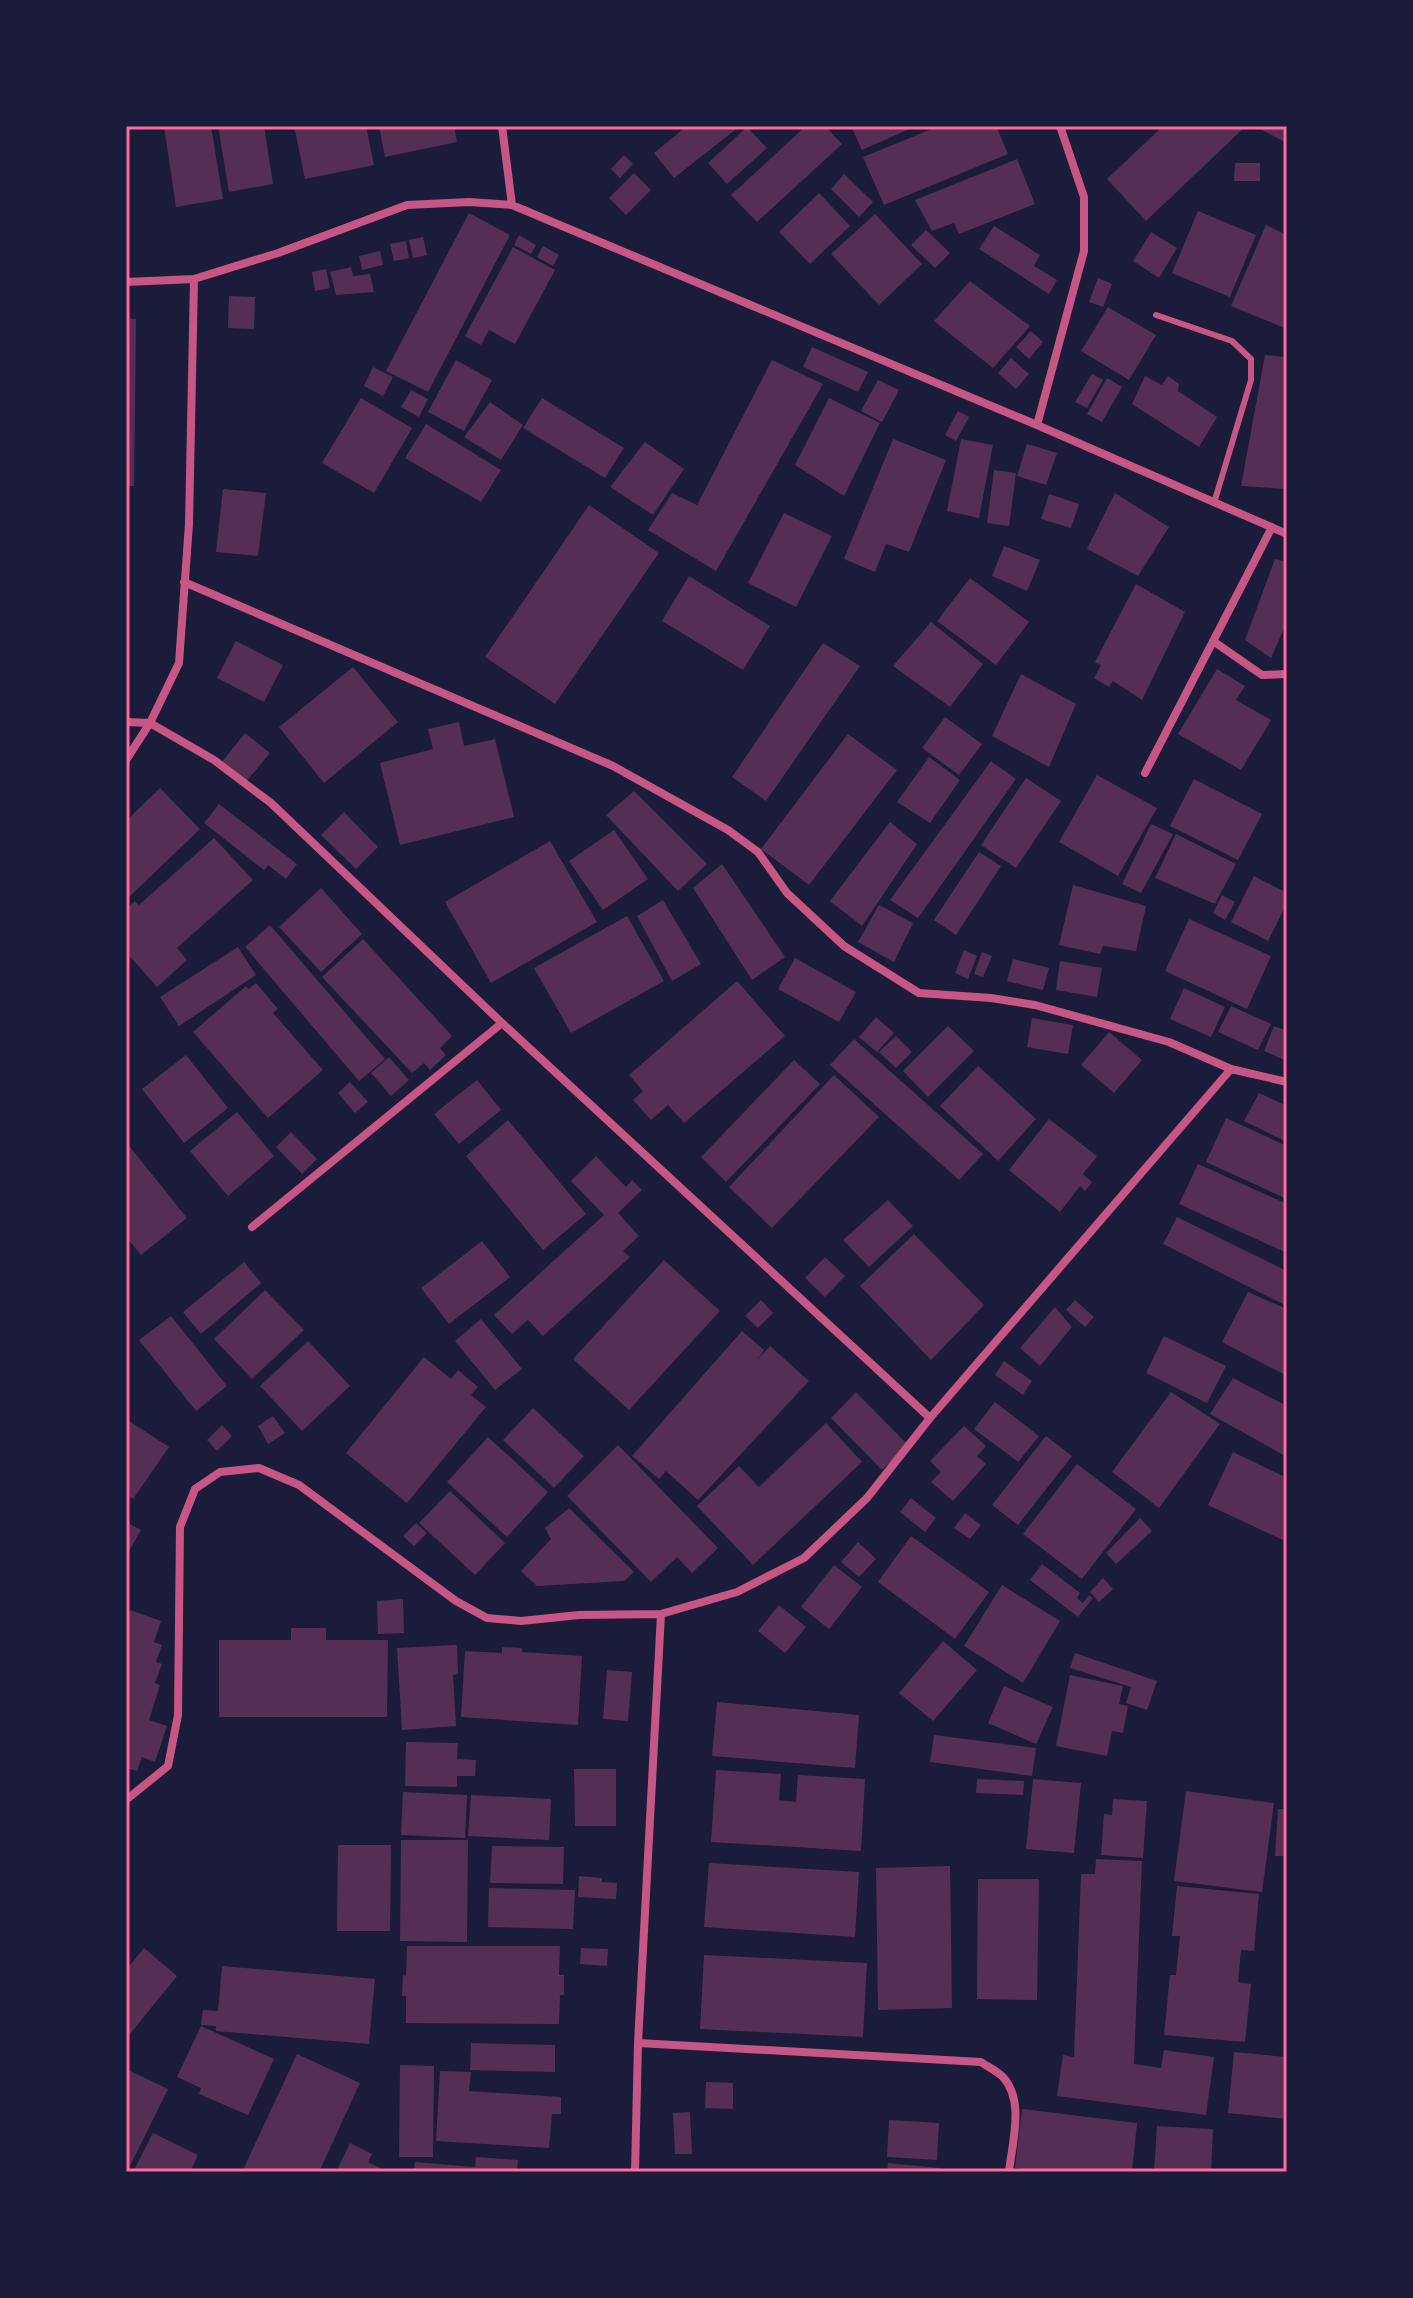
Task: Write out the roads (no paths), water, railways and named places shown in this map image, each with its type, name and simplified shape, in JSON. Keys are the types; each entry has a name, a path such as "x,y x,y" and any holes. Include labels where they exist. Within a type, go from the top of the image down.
{"street":[{"path":"502,126 512,205"},
{"path":"1037,425 1084,251 1084,197 1060,126"},
{"path":"126,282 194,279 278,253 407,205 469,202 512,205 1037,425 1287,534"},
{"path":"126,760 150,723 179,663 189,524 194,279"},
{"path":"1145,773 1272,527"},
{"path":"184,582 613,766 728,830 758,852 787,893 844,946 919,993 991,998 1035,1005 1169,1042 1231,1069 1287,1082"},
{"path":"1213,641 1262,675 1287,674"},
{"path":"126,722 150,723 214,760 271,803 502,1023 930,1418"},
{"path":"252,1227 502,1023"},
{"path":"126,1800 168,1766 178,1715 180,1527 195,1489 220,1472 259,1468 299,1485 456,1601 487,1618 521,1621 579,1615 661,1614 737,1592 804,1558 867,1498 930,1418 1231,1069"},
{"path":"635,2172 638,2043 661,1614"},
{"path":"638,2043 981,2062 1001,2075 1013,2091 1015,2115 1009,2172"}],"lane":[{"path":"1156,315 1232,341 1251,359 1251,380 1214,503"}]}
